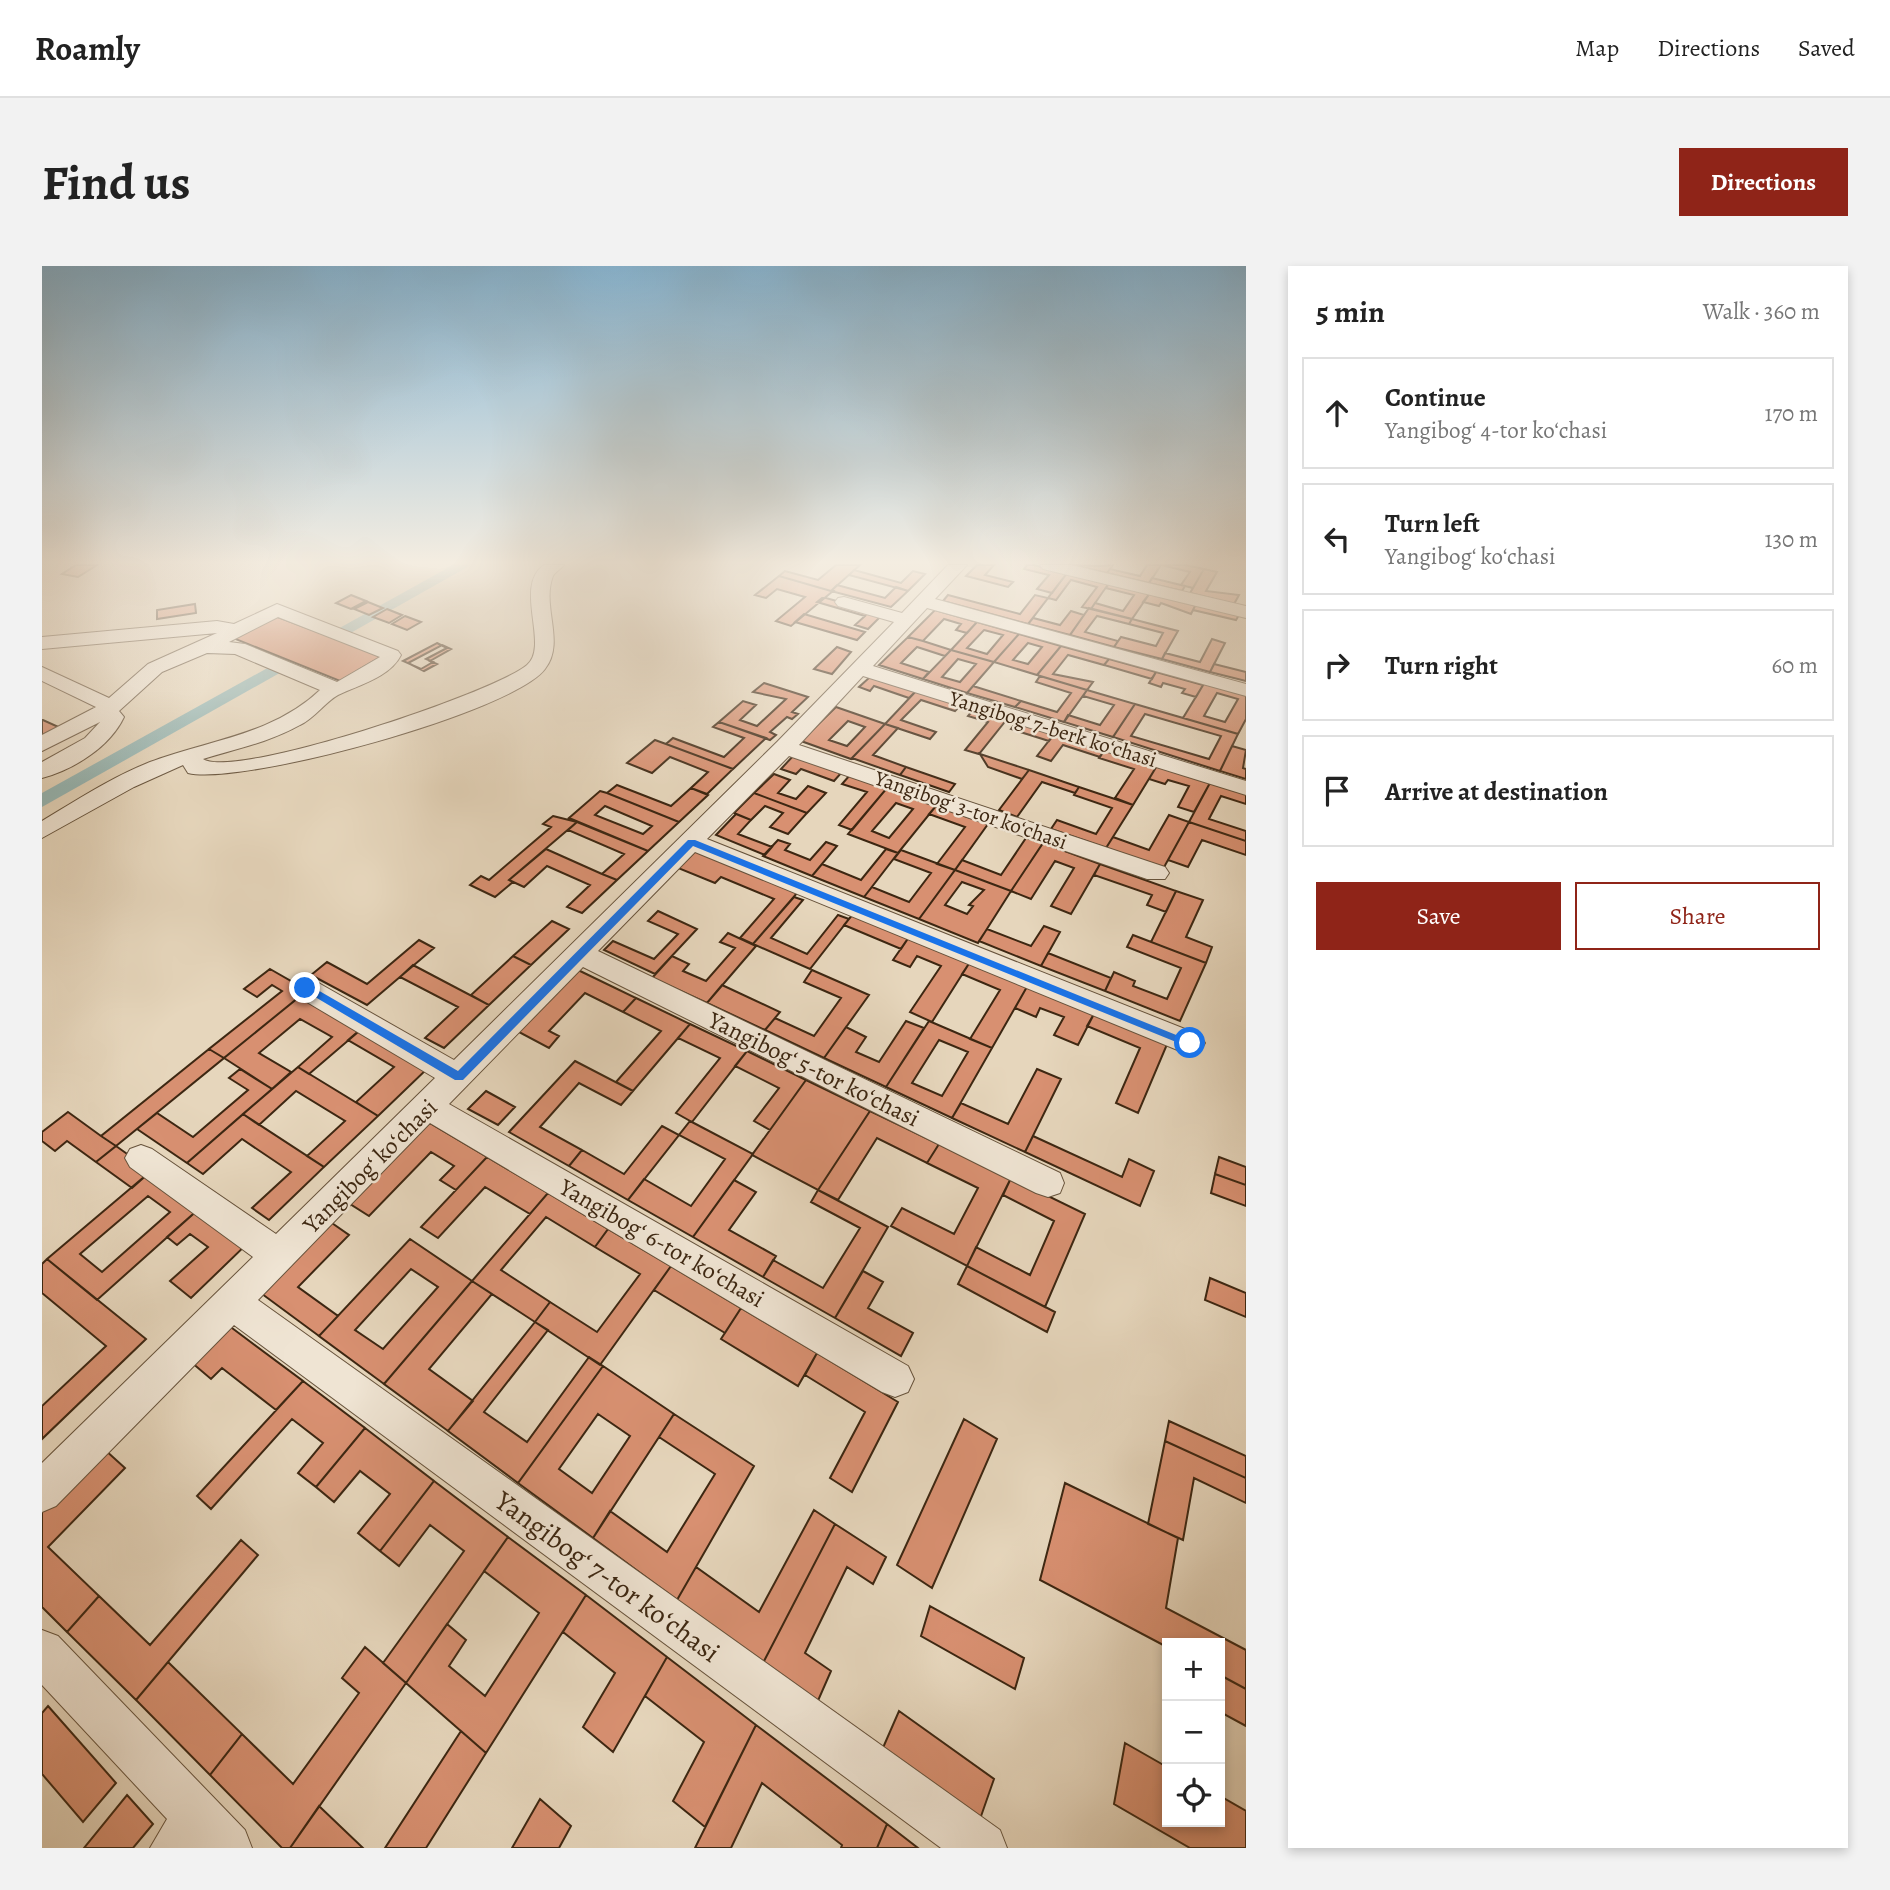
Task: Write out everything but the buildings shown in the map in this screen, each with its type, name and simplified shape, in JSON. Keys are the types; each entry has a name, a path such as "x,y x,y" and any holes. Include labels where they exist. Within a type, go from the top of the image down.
{"street":[{"path":"42,643 88,639"},
{"path":"42,744 110,708 155,668 218,639"},
{"path":"42,831 133,778 190,755 281,727 303,715 330,691 344,687 388,661 391,655 350,639"},
{"path":"190,755 197,768 215,769 322,750 518,681 542,661 545,639"},
{"name":"Yangibogʻ koʻchasi","path":"42,1492 234,1304 786,747 889,639"},
{"path":"1032,639 1246,690"},
{"path":"204,646 238,648 329,685 330,691"},
{"name":"Yangibogʻ 7-berk koʻchasi","path":"860,669 1246,788"},
{"path":"42,673 94,697 110,708 113,717 110,726 100,735 42,771"},
{"name":"Yangibogʻ 3-tor koʻchasi","path":"786,747 1156,873"},
{"path":"692,842 1190,1043"},
{"name":"Yangibogʻ 5-tor koʻchasi","path":"580,954 1048,1183"},
{"path":"305,988 459,1077"},
{"name":"Yangibogʻ 6-tor koʻchasi","path":"429,1107 895,1379"},
{"path":"141,1158 280,1257"},
{"name":"Yangibogʻ 7-tor koʻchasi","path":"234,1304 982,1848"},
{"path":"42,1652 200,1838"}],"waterway":[{"path":"42,801 332,639"}],"route":[{"path":"305,988 459,1077 692,842 1190,1043"}]}
